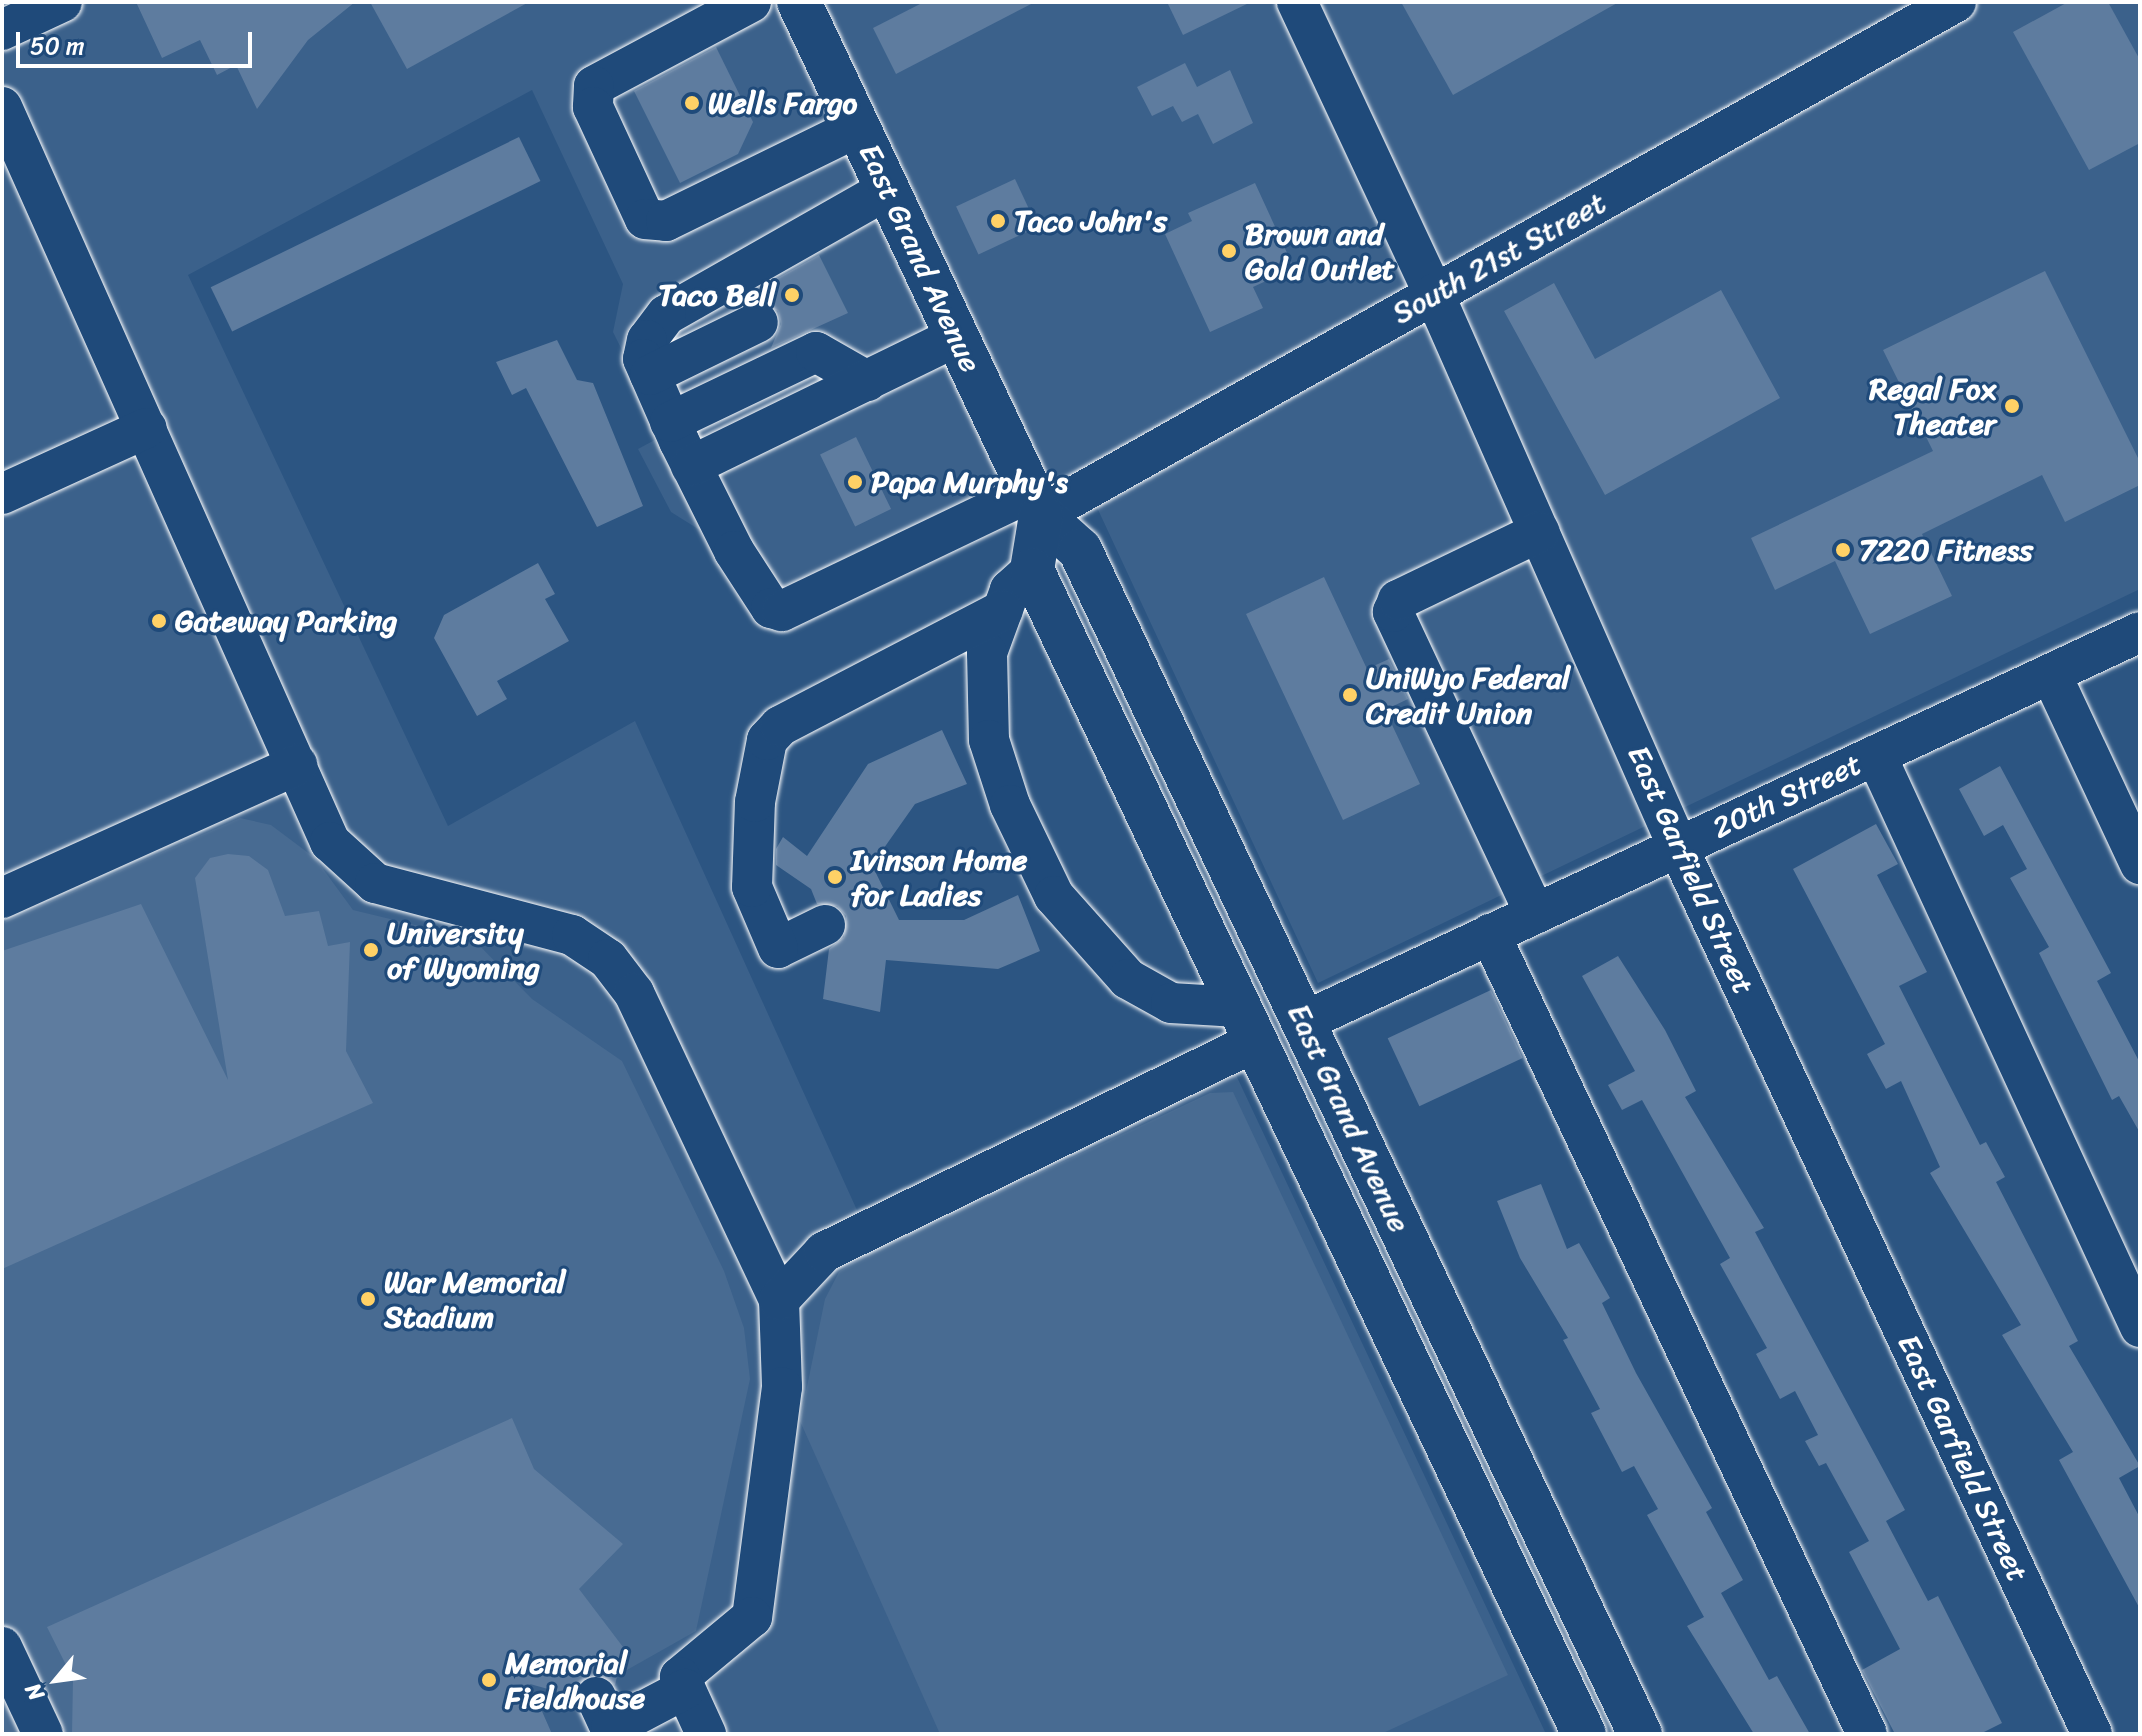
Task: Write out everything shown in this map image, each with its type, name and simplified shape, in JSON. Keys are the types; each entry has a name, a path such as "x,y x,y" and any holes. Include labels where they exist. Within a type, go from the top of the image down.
{"main road":[{"name":"East Grand Avenue","path":"799,2 1036,504 1080,550 1640,1734"},
{"path":"1032,570 1036,504"},
{"name":"East Grand Avenue","path":"1032,570 1584,1734"}],"street":[{"path":"2,30 62,2"},
{"path":"751,2 594,86 593,107 645,219 666,221 858,127"},
{"name":"East Garfield Street","path":"1297,2 1434,294 1678,847 2092,1734"},
{"name":"South 21st Street","path":"650,375 734,551 771,608 782,611 1036,504 1434,294 1956,2"},
{"path":"2,107 330,842 375,883 572,935 608,959 634,993 779,1300 782,1387 752,1617 680,1677 706,1734"},
{"path":"758,322 650,375 643,359 647,340 666,315 888,189"},
{"path":"691,466 957,336"},
{"path":"670,422 816,352 867,381"},
{"path":"2,494 147,428"},
{"path":"1535,914 1393,612 1398,600 1539,532"},
{"path":"1032,570 1010,590 987,653 989,740 1010,805 1054,896 1128,979 1171,1003 1247,1024"},
{"path":"825,925 778,948 752,887 755,802 767,740 780,726 1003,610"},
{"name":"20th Street","path":"1303,1022 2140,632"},
{"path":"2051,674 2140,864"},
{"path":"1876,755 2140,1327"},
{"path":"2,898 297,765"},
{"path":"1490,934 1867,1734"},
{"path":"779,1300 824,1252 1247,1024"},
{"path":"2,1647 43,1734"},
{"path":"607,1720 685,1689"}],"shaded area":[{"path":"2,2 2140,2 2140,589 1318,983 1081,473 870,581 828,574 754,593 730,549 671,512 638,449 664,435 613,332 623,284 532,90 188,275 448,826 635,721 871,1241 1236,1075 1546,1734 2,1734"},
{"name":"War Memorial Stadium","path":"240,818 271,825 315,858 353,910 473,939 532,999 622,1061 724,1271 744,1328 750,1379 696,1631 618,1675 615,1685 596,1697 557,1692 511,1642 342,1734 2,1734 2,923"},
{"path":"1233,1092 1508,1675 1381,1734 940,1734 800,1421 825,1299 839,1272 866,1255 1210,1093"}],"building":[{"path":"136,2 355,2 308,40 257,109 236,65 217,75 200,40 162,58"},
{"path":"370,2 529,2 407,69"},
{"path":"924,2 1035,2 896,74 873,28"},
{"path":"1167,2 1251,2 1183,35"},
{"path":"1401,2 1619,2 1453,95"},
{"path":"2068,2 2108,2 2140,60 2140,143 2089,170 2013,32"},
{"name":"Wells Fargo","path":"716,47 753,122 738,154 680,183 634,91"},
{"path":"1185,63 1197,87 1230,70 1253,123 1213,144 1198,114 1182,122 1173,106 1152,116 1137,87"},
{"path":"519,137 540,181 232,331 211,287"},
{"path":"1015,179 1037,227 978,255 956,206"},
{"name":"Brown and Gold Outlet","path":"1255,183 1294,268 1253,287 1263,308 1210,332 1165,234 1192,221 1188,213"},
{"name":"Taco Bell","path":"819,255 848,313 771,348 781,324 778,311 746,296"},
{"name":"Regal Fox Theater","path":"2045,271 2140,462 2140,485 2065,522 2042,475 1922,534 1952,596 1870,634 1835,561 1775,590 1751,538 1933,451 1883,350"},
{"path":"1554,283 1595,359 1721,290 1780,398 1605,495 1504,311"},
{"path":"557,340 577,380 593,383 643,506 597,527 526,388 512,395 496,362"},
{"name":"Papa Murphy's","path":"856,437 891,509 855,526 820,455"},
{"path":"538,563 555,594 545,599 569,641 497,681 507,699 477,716 434,638 444,615"},
{"name":"UniWyo Federal Credit Union","path":"1324,577 1367,669 1389,659 1408,699 1385,710 1420,784 1343,820 1246,614"},
{"name":"Ivinson Home for Ladies","path":"942,730 967,784 915,804 872,865 899,920 964,920 1018,895 1040,951 998,969 886,960 880,1012 823,999 829,949 844,937 846,916 837,906 817,904 811,889 776,865 776,849 783,837 807,856 868,764"},
{"path":"2000,766 2111,973 2097,981 2140,1063 2140,1133 2119,1096 2112,1100 2039,953 2049,947 2010,878 2027,869 2003,825 1984,836 1959,789"},
{"path":"1876,824 1898,864 1877,875 1927,972 1899,986 1980,1145 1986,1142 2005,1177 1996,1182 2078,1341 2069,1346 2140,1466 2119,1478 2140,1518 2140,1609 2059,1460 2073,1452 2002,1335 2021,1325 1930,1173 1940,1167 1901,1081 1886,1089 1867,1054 1885,1044 1793,869"},
{"path":"228,854 249,856 268,870 285,916 319,911 328,946 350,942 346,1051 373,1103 2,1269 2,951 141,904 228,1080 195,878 210,858"},
{"path":"1618,956 1665,1030 1696,1091 1685,1097 1764,1228 1755,1232 1905,1510 1886,1521 1928,1601 1938,1596 2002,1723 1980,1734 1895,1734 1862,1670 1900,1649 1849,1552 1869,1541 1826,1463 1819,1466 1805,1441 1818,1435 1795,1391 1780,1399 1756,1354 1767,1348 1720,1264 1730,1258 1642,1100 1622,1110 1608,1085 1635,1071 1582,976"},
{"path":"1491,990 1523,1058 1419,1106 1388,1038"},
{"path":"1541,1184 1567,1249 1579,1243 1610,1298 1602,1303 1636,1373 1712,1508 1706,1512 1743,1580 1721,1593 1769,1680 1777,1676 1810,1734 1754,1734 1687,1626 1704,1617 1647,1515 1658,1509 1634,1466 1622,1472 1591,1413 1600,1409 1563,1340 1568,1338 1520,1258 1497,1201"},
{"path":"512,1418 534,1469 623,1544 579,1589 623,1647 615,1685 599,1674 587,1676 573,1696 530,1684 552,1734 72,1734 73,1679 47,1627"}],"place":[{"name":"Wells Fargo","path":"692,103"},
{"name":"Taco John's","path":"998,221"},
{"name":"Brown and Gold Outlet","path":"1229,251"},
{"name":"Taco Bell","path":"792,295"},
{"name":"Regal Fox Theater","path":"2012,406"},
{"name":"Papa Murphy's","path":"855,482"},
{"name":"7220 Fitness","path":"1843,550"},
{"name":"Gateway Parking","path":"159,621"},
{"name":"UniWyo Federal Credit Union","path":"1350,695"},
{"name":"Ivinson Home for Ladies","path":"835,877"},
{"name":"University of Wyoming","path":"371,950"},
{"name":"War Memorial Stadium","path":"368,1299"},
{"name":"Memorial Fieldhouse","path":"489,1680"}]}
